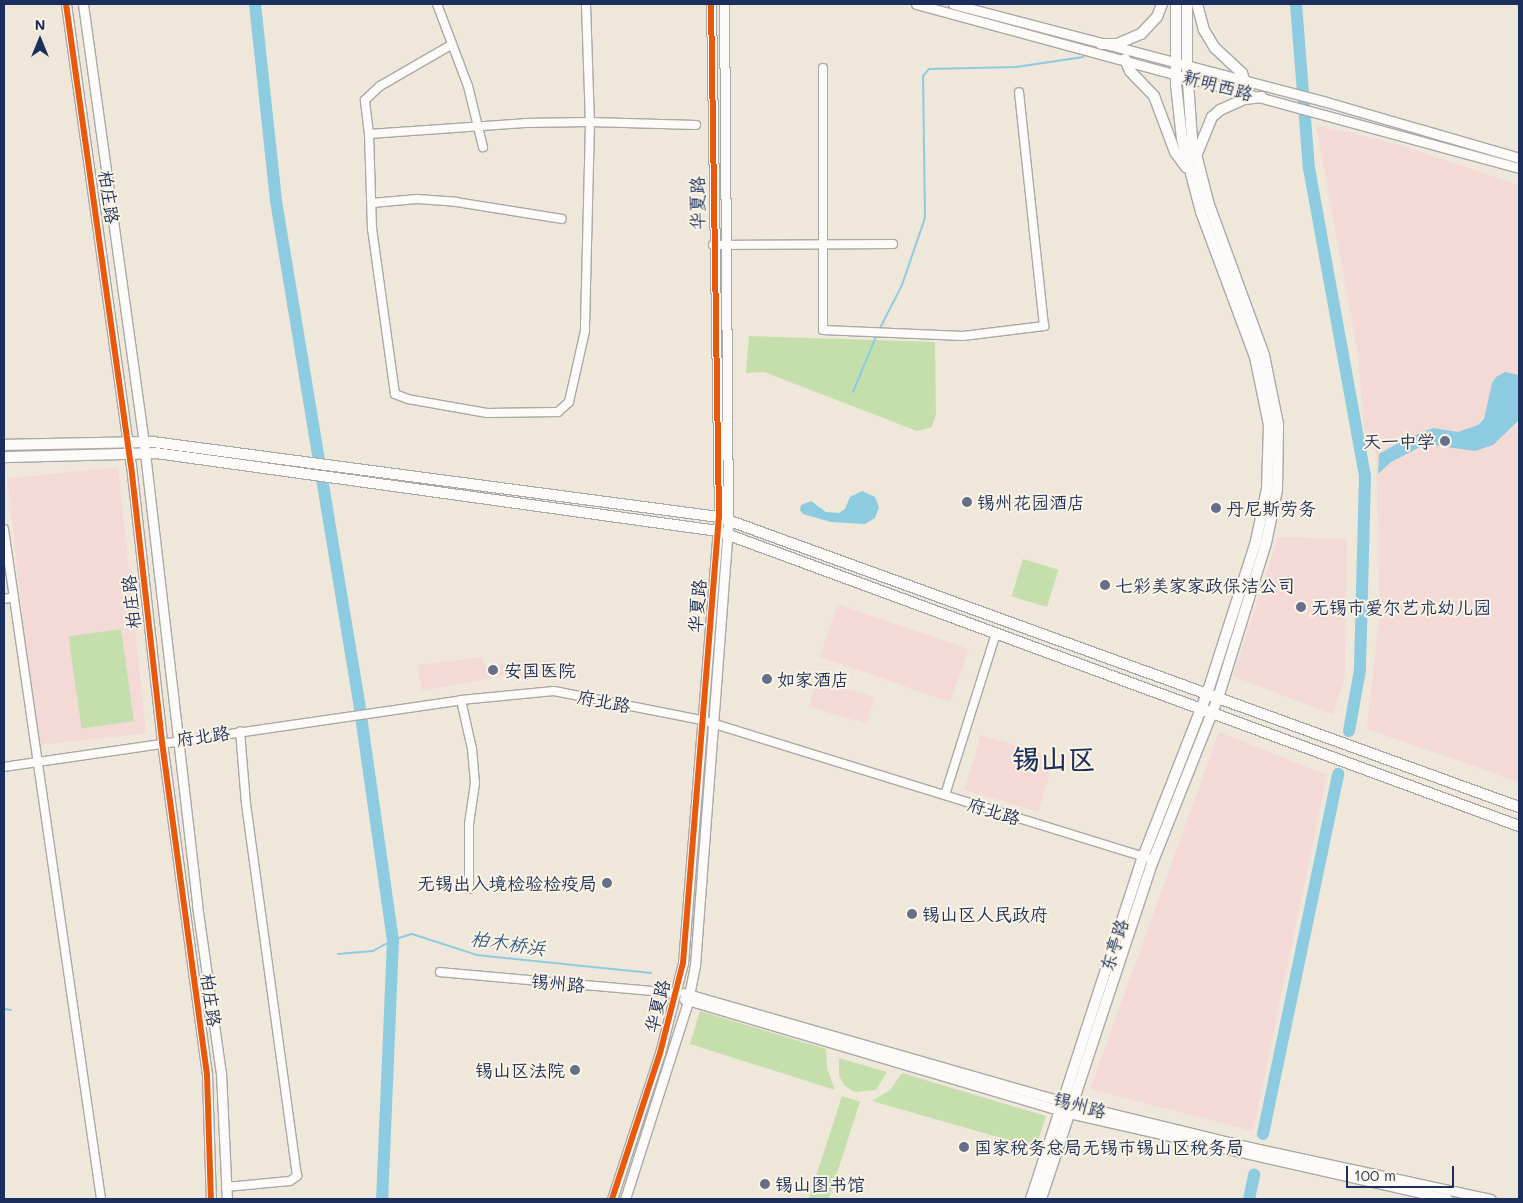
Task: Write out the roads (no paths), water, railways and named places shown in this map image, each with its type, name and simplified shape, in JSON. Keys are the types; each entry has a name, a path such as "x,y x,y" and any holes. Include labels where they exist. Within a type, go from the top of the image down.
{"main road":[{"path":"1101,44 1117,44 1141,34 1157,17 1162,4"},
{"path":"1176,4 1182,71"},
{"path":"1182,71 1187,4"},
{"path":"1197,4 1204,30 1215,48 1242,73 1245,82"},
{"path":"1125,59 1130,71 1154,96 1175,152 1190,173"},
{"name":"东亭路","path":"1031,1199 1066,1107 1153,861 1218,698 1266,543 1277,490 1278,424 1264,355 1209,205 1196,156 1182,71"},
{"name":"东亭路","path":"1041,1199 1066,1107 1143,857 1206,694 1256,541 1268,489 1269,424 1255,357 1201,212 1190,173 1182,139 1182,71"},
{"path":"1196,156 1208,124 1220,110 1245,99 1262,97"},
{"path":"4,445 142,442 339,464 723,518 1519,807"},
{"path":"4,458 145,454 341,477 722,533 995,636 1519,826"}],"street":[{"name":"柏庄路","path":"66,4 129,453 162,742 207,1074 211,1199"},
{"name":"柏庄路","path":"83,4 145,454 177,740 222,1073 227,1199"},
{"path":"437,4 468,86 484,147"},
{"path":"451,45 380,86 365,100 370,134 372,229 395,394 408,399 479,412 558,412 569,402 585,330 590,122 586,4"},
{"name":"华夏路","path":"711,4 713,245 723,518"},
{"name":"华夏路","path":"625,1199 689,997 694,965 714,724 723,518 724,4"},
{"name":"新明西路","path":"916,4 1125,59 1282,90 1519,158"},
{"name":"新明西路","path":"953,4 1101,44 1262,97 1322,112 1519,168"},
{"path":"823,68 823,330 963,336 1044,326 1019,92"},
{"path":"370,134 478,126 590,122 696,125"},
{"path":"372,203 417,199 456,202 562,219"},
{"path":"713,245 893,244"},
{"path":"4,529 101,1199"},
{"name":"华夏路","path":"612,1199 660,1053 683,963 702,720 722,533"},
{"path":"4,599 14,597"},
{"path":"945,795 995,636"},
{"name":"府北路","path":"4,767 38,760 461,700 554,691 702,720 1153,861"},
{"path":"461,700 472,749 475,783 470,824 470,889"},
{"path":"226,1187 290,1182 297,1176 246,804 240,731"},
{"name":"锡州路","path":"440,972 676,993 1066,1107 1446,1199"},
{"name":"锡州路","path":"1066,1107 1490,1199"}],"water":[{"path":"1505,372 1519,375 1519,420 1493,445 1475,451 1426,444 1391,462 1378,474 1379,454 1405,439 1433,428 1458,432 1478,425 1484,419 1492,383 1496,377"},
{"path":"862,491 875,497 879,507 875,518 865,524 831,522 803,514 800,510 801,505 811,501 826,512 839,513 845,509 850,497"}],"waterway":[{"path":"255,4 276,201 359,702 393,940 382,1199"},
{"path":"1296,4 1309,168 1365,476 1360,670 1349,731"},
{"path":"879,330 902,285 925,218 923,76 929,69 1016,67 1083,57"},
{"path":"853,392 877,334"},
{"path":"1263,1134 1338,774"},
{"name":"柏木桥浜","path":"338,954 373,951 393,940 412,934 477,955 651,973"},
{"path":"4,1009 11,1010"},
{"path":"1249,1199 1254,1175"}],"place":[{"name":"天一中学","path":"1445,441"},
{"name":"锡州花园酒店","path":"967,502"},
{"name":"丹尼斯劳务","path":"1216,508"},
{"name":"七彩美家家政保洁公司","path":"1105,585"},
{"name":"无锡市爱尔艺术幼儿园","path":"1301,607"},
{"name":"安国医院","path":"493,670"},
{"name":"如家酒店","path":"767,679"},
{"name":"无锡出入境检验检疫局","path":"607,883"},
{"name":"锡山区人民政府","path":"912,914"},
{"name":"锡山区法院","path":"575,1070"},
{"name":"国家税务总局无锡市锡山区税务局","path":"964,1147"},
{"name":"锡山图书馆","path":"765,1184"}],"district":[{"name":"锡山区","path":"1054,758"}]}
